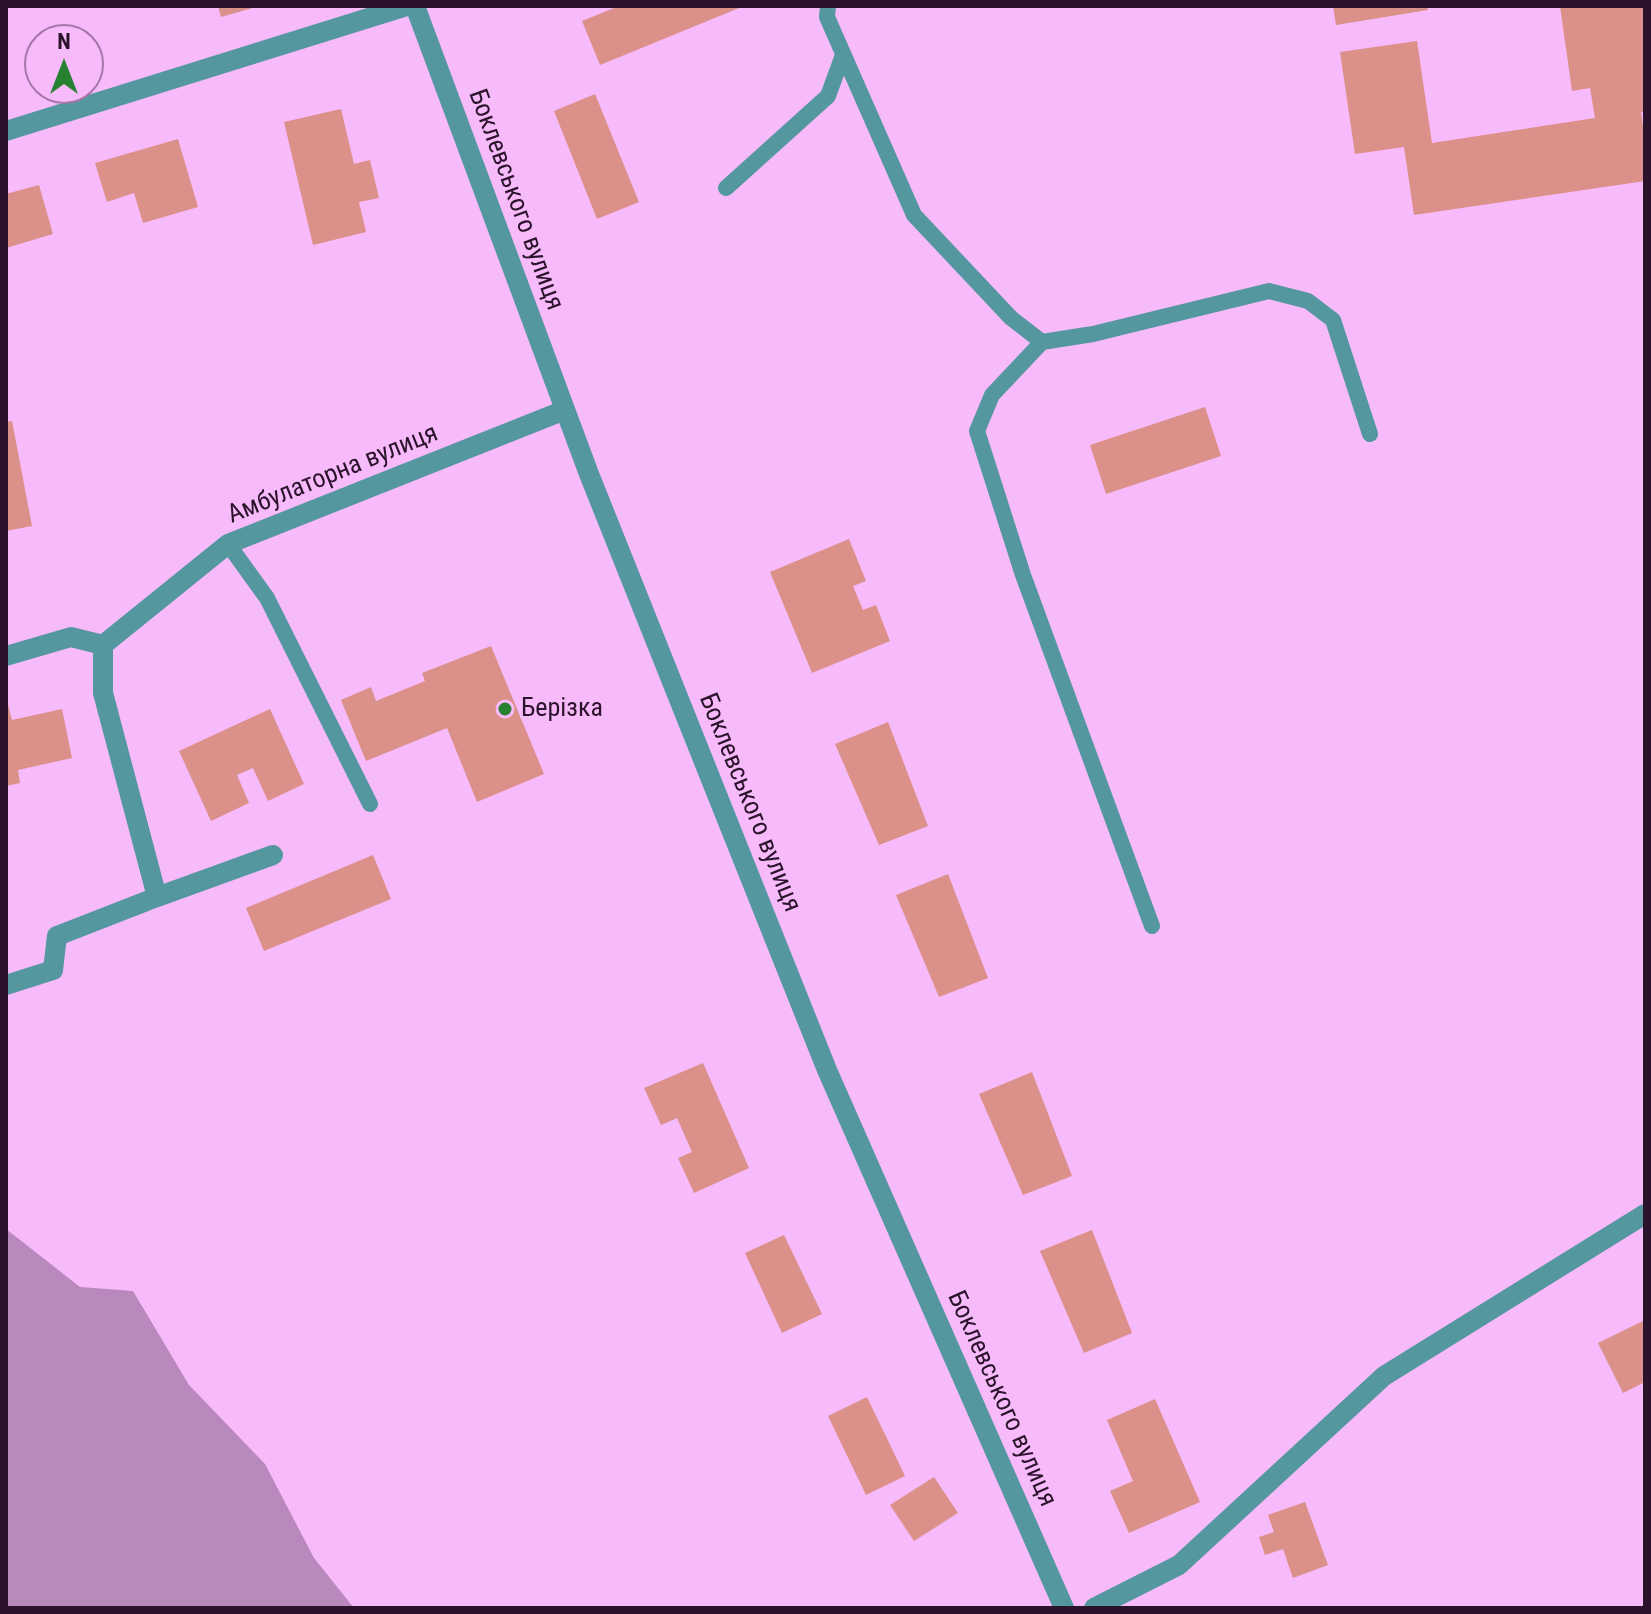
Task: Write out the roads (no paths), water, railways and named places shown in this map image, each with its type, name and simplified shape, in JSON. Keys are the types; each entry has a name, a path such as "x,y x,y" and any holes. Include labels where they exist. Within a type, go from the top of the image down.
{"street":[{"path":"6,131 407,6"},
{"name":"Боклевського вулиця","path":"415,6 565,410 827,1070 1064,1608"},
{"name":"Амбулаторна вулиця","path":"103,645 228,544 565,410"},
{"path":"6,656 71,637 103,645 103,693 157,897"},
{"path":"6,985 53,970 57,936 273,855"},
{"path":"1094,1608 1179,1565 1384,1376 1645,1214"}],"lane":[{"path":"828,6 827,17 914,215 1011,318 1042,342"},
{"path":"726,188 828,96 843,55"},
{"path":"1152,926 1023,575 977,431 992,395 1042,342 1093,334 1269,291 1308,301 1333,320 1370,434"},
{"path":"228,544 267,598 370,804"}],"place":[{"name":"Берізка","path":"505,709"}]}
